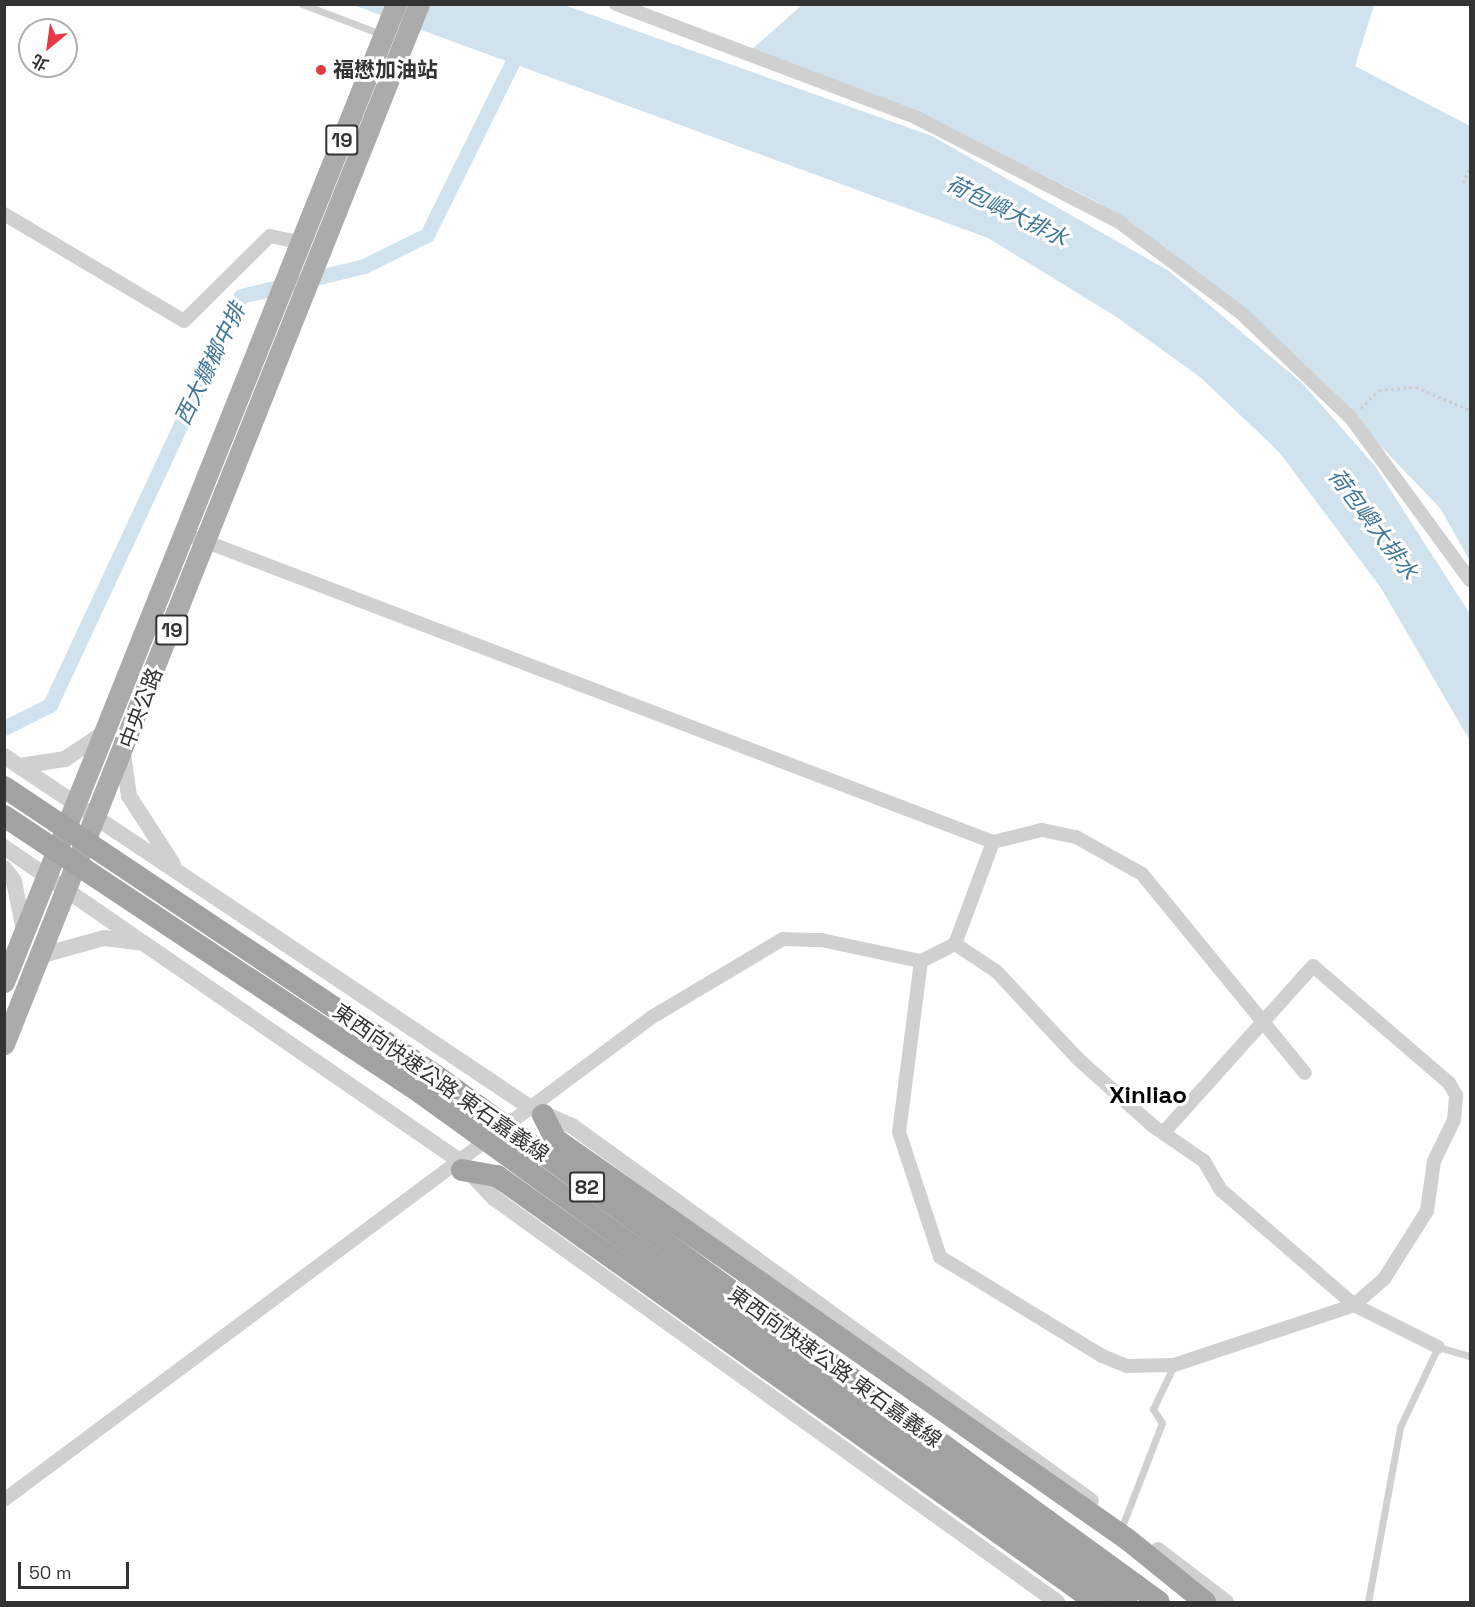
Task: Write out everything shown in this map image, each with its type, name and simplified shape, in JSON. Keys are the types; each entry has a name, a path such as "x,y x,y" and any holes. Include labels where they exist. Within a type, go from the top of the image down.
{"highway":[{"name":"東西向快速公路 東石嘉義線","path":"4,787 435,1075 1159,1602"},
{"name":"東西向快速公路 東石嘉義線","path":"4,816 421,1093 1126,1602"},
{"path":"537,1111 555,1139 1127,1539 1205,1602"},
{"path":"460,1165 497,1176 1096,1602"}],"main road":[{"name":"19","path":"296,248 392,32 396,4"},
{"name":"19","path":"392,32 419,4"},
{"name":"中央公路","path":"4,1044 66,886 123,754 299,302 392,32"},
{"name":"中央公路","path":"4,982 74,800 296,248"}],"street":[{"path":"616,4 917,118 1119,222 1241,313 1352,418 1470,580"},
{"path":"4,214 184,321 270,236 296,248"},
{"path":"183,532 206,543 993,842 1056,830 1131,866 1305,1073"},
{"path":"12,761 65,759 101,735"},
{"path":"123,754 129,796 179,872"},
{"path":"12,761 74,800 537,1111 572,1126 1123,1524 1226,1602"},
{"path":"4,1500 537,1111 652,1017 783,939 821,940 921,961 955,944 993,842"},
{"path":"4,847 66,886 460,1165 494,1198 1057,1602"},
{"path":"4,868 14,880 24,931"},
{"path":"39,956 104,938 146,944"},
{"path":"955,944 996,971 1077,1058 1164,1132 1204,1161 1221,1190 1354,1305 1438,1347"},
{"path":"921,961 899,1132 940,1257 1102,1356 1127,1366 1174,1365 1354,1305 1384,1279 1427,1211 1434,1161 1454,1120 1456,1095 1449,1083 1314,966 1164,1132"}],"lane":[{"path":"302,4 392,32"},
{"path":"1368,1602 1400,1427 1438,1347 1470,1356"},
{"path":"1123,1524 1162,1423 1152,1409 1174,1365"}],"path":[{"path":"1463,183 1470,167"},
{"path":"1352,418 1379,390 1416,387 1470,410"}],"water":[{"name":"荷包嶼大排水","path":"353,5 564,5 932,136 1169,271 1302,383 1375,466 1470,614 1470,741 1381,588 1279,452 1200,377 1115,316 988,238"},
{"path":"802,5 1374,5 1355,66 1470,126 1470,561 1440,508 1279,340 1097,202 948,127 749,52"}],"waterway":[{"name":"西大糠榔中排","path":"4,728 50,705 241,296 364,266 427,235 512,63"}],"place":[{"name":"福懋加油站","path":"321,70"}],"district":[{"name":"Xinliao","path":"1148,1095"}]}
